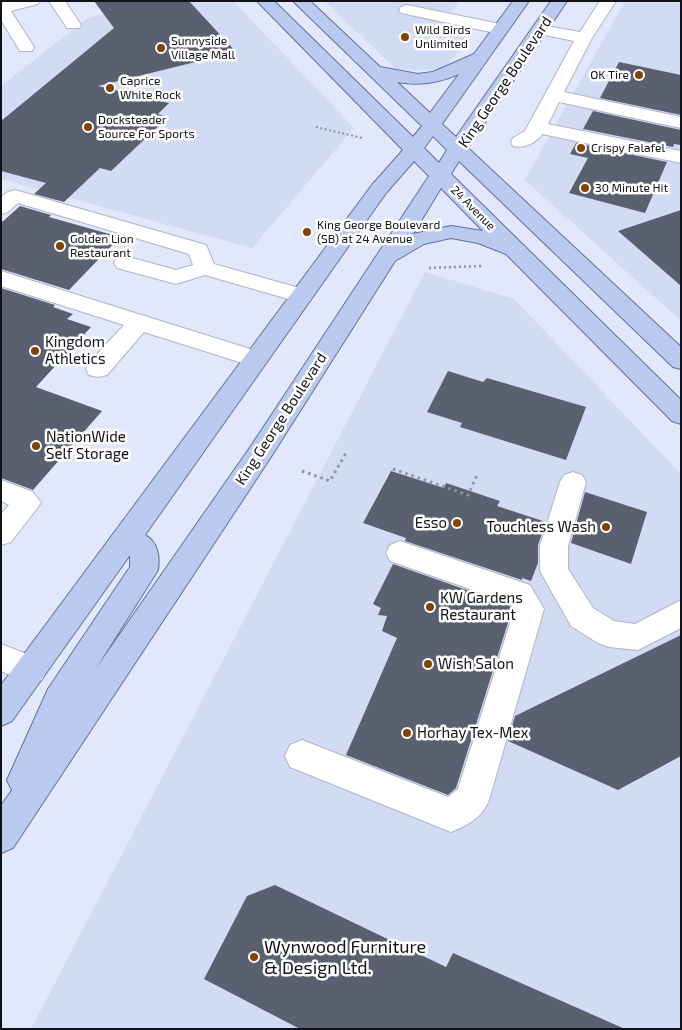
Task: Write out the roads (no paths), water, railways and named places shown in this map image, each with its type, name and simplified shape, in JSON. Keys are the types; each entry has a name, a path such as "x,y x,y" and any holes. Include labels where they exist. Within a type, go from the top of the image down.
{"main road":[{"name":"24 Avenue","path":"265,1 681,414"},
{"path":"301,1 681,361"},
{"path":"1,711 379,189 414,149 521,1"},
{"name":"King George Boulevard","path":"1,834 260,453 440,175 541,30 559,1"},
{"path":"374,70 402,80 421,80 444,76 480,57"},
{"path":"387,258 417,239 451,232 483,237 518,252"},
{"path":"1,834 59,699 144,570 146,556 139,545 126,538"}],"lane":[{"path":"26,47 2,7 32,1"},
{"path":"57,1 72,24"},
{"path":"520,142 532,134 584,38 608,1"},
{"path":"407,10 500,29"},
{"path":"541,30 584,38"},
{"path":"554,95 681,123"},
{"path":"536,127 681,157"},
{"path":"1,208 15,196 198,250 205,268"},
{"path":"125,263 176,277 205,268 302,296"},
{"path":"1,278 256,359"},
{"path":"98,369 140,322"},
{"path":"573,482 554,546 554,570 582,618 610,634 638,637 681,613"},
{"path":"1,490 23,499 27,503 1,534"},
{"path":"302,756 451,815 472,800 529,609 520,594 400,553"},
{"path":"1,657 31,670"}],"place":[{"name":"Wild Birds Unlimited","path":"405,37"},
{"name":"Sunnyside Village Mall","path":"161,48"},
{"name":"OK Tire","path":"639,75"},
{"name":"Caprice White Rock","path":"110,88"},
{"name":"Docksteader Source For Sports","path":"88,127"},
{"name":"Crispy Falafel","path":"581,148"},
{"name":"30 Minute Hit","path":"585,188"},
{"name":"King George Boulevard (SB) at 24 Avenue","path":"307,232"},
{"name":"Golden Lion Restaurant","path":"60,246"},
{"name":"Kingdom Athletics","path":"35,351"},
{"name":"NationWide Self Storage","path":"36,446"},
{"name":"Esso","path":"457,523"},
{"name":"Touchless Wash","path":"606,527"},
{"name":"KW Gardens Restaurant","path":"430,607"},
{"name":"Wish Salon","path":"428,664"},
{"name":"Horhay Tex-Mex","path":"407,733"},
{"name":"Wynwood Furniture & Design Ltd.","path":"254,957"}]}
